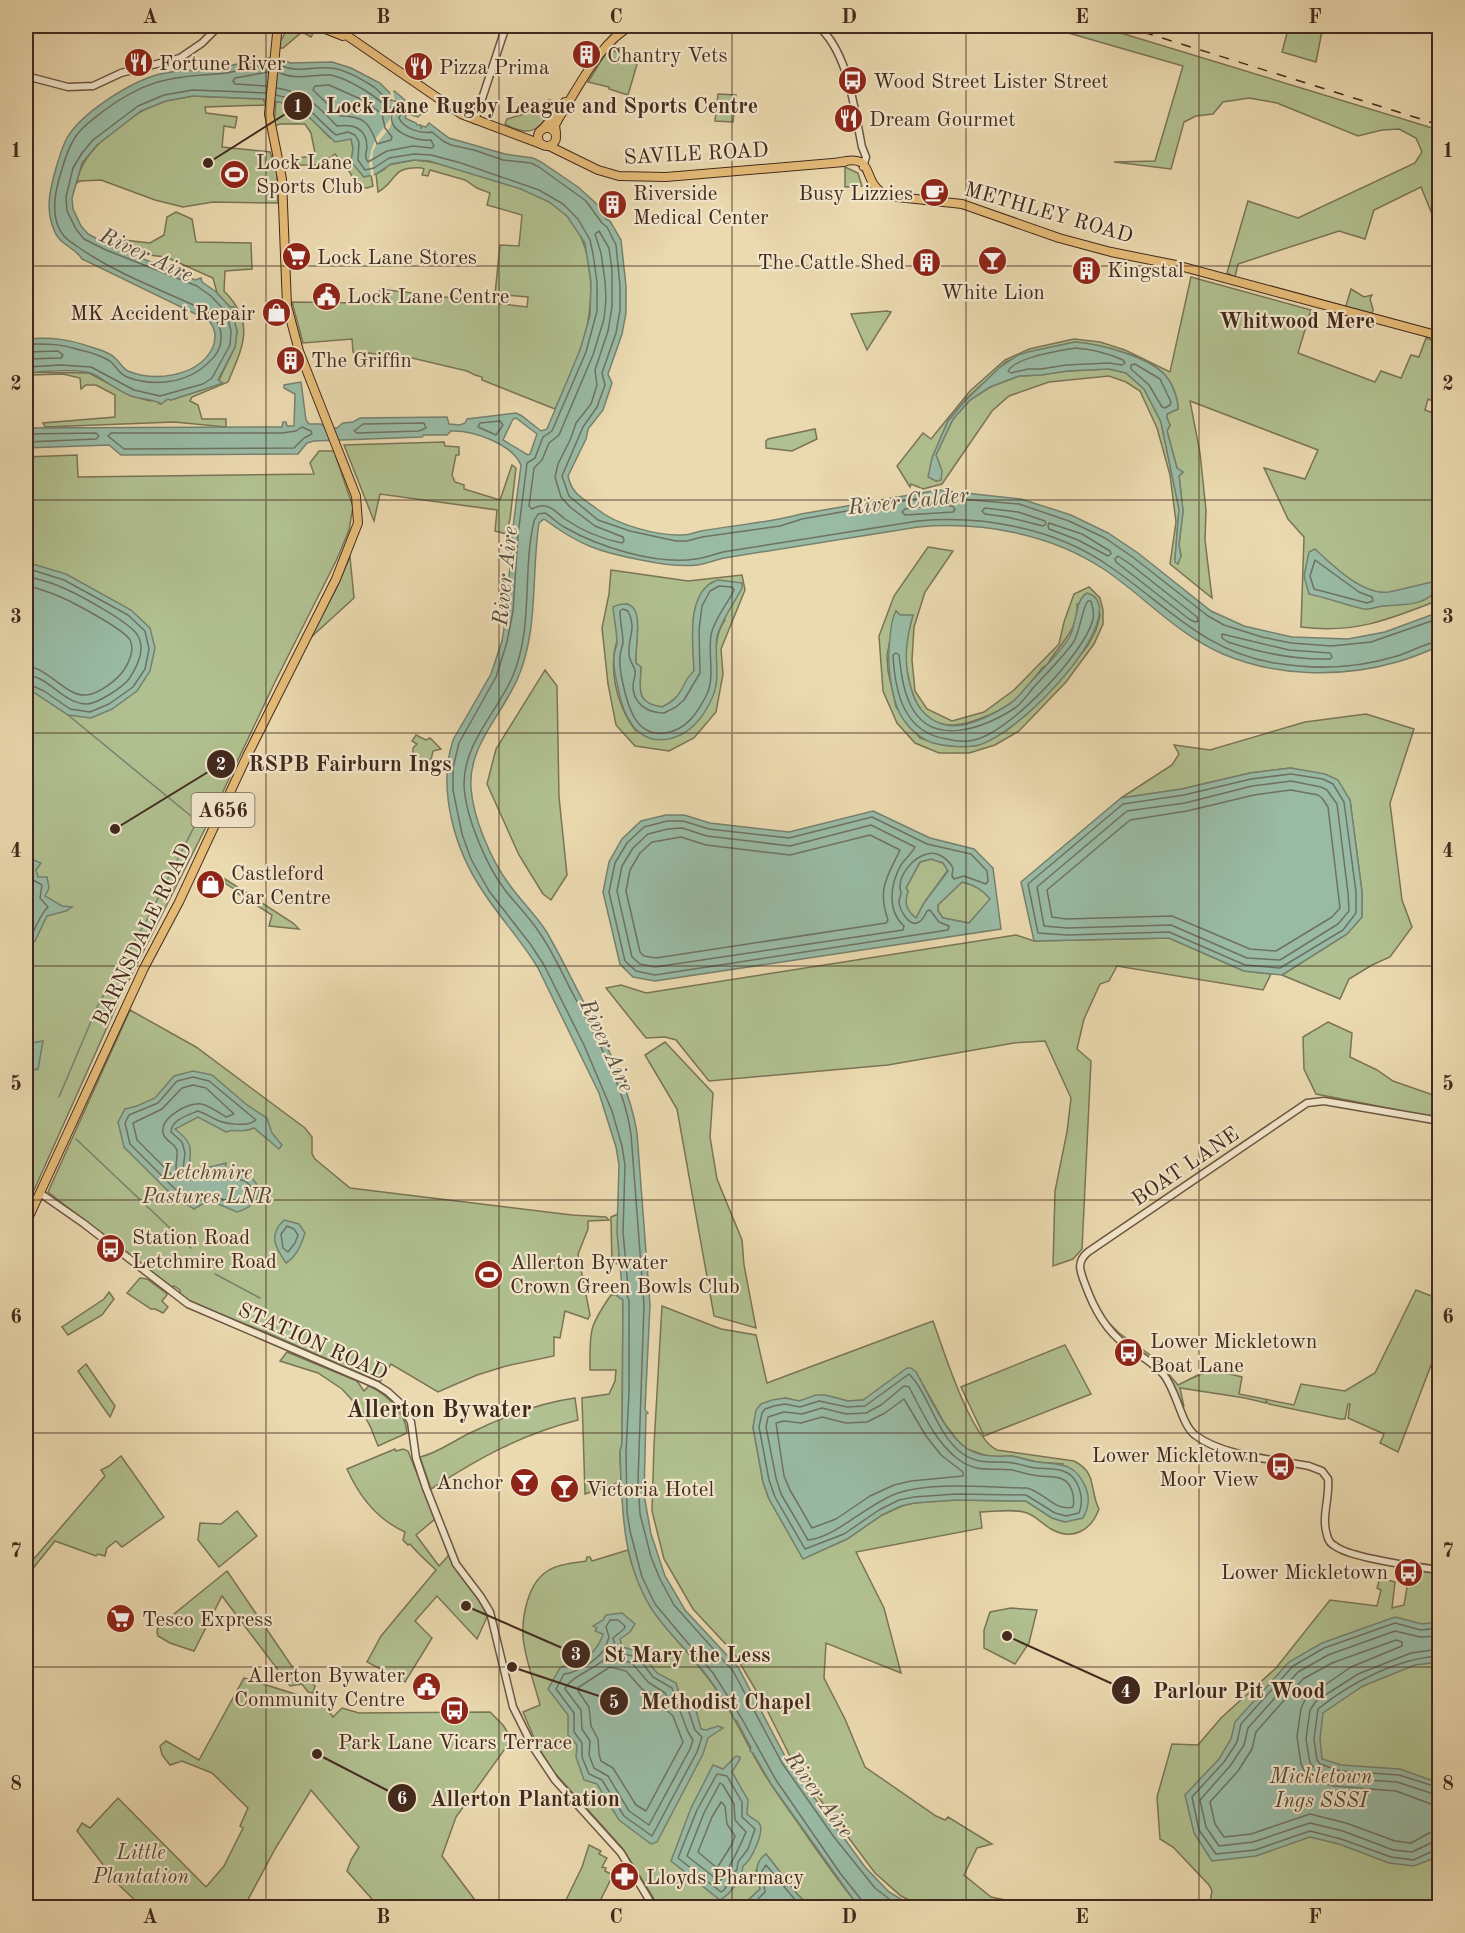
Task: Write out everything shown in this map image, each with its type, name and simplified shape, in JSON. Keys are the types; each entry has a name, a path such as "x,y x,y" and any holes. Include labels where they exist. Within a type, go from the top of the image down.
{"main road":[{"name":"A656","path":"276,30 283,26"},
{"path":"318,26 350,39"},
{"path":"333,26 350,39"},
{"path":"560,150 555,125 609,41 629,26"},
{"name":"BARNSDALE ROAD","path":"26,1223 144,968 179,902 247,756 347,555 358,523 358,504 304,363 287,306 282,179 269,114 276,30"},
{"name":"SAVILE ROAD","path":"350,39 461,114 560,150 598,170 619,176 666,177 856,159 863,166"},
{"path":"528,139 541,131 552,129 556,136 554,144 545,145 538,139 541,131 579,88"},
{"name":"METHLEY ROAD","path":"863,166 878,191 888,196 962,204 1059,238 1111,252 1176,265 1440,336"}],"street":[{"path":"26,76 68,87 93,86 121,73 180,58 202,44 219,26"},
{"path":"475,120 506,26"},
{"path":"818,26 830,39 849,84 862,147 863,166"},
{"name":"BOAT LANE","path":"1440,1121 1314,1101 1299,1108 1088,1252 1080,1262 1081,1272 1098,1316 1117,1338 1163,1374 1175,1393 1186,1426 1191,1433 1211,1444 1240,1454 1309,1466 1322,1471 1328,1484 1326,1534 1335,1547 1398,1563 1440,1570"},
{"name":"STATION ROAD","path":"40,1193 188,1304 377,1385 393,1396 411,1422 416,1458 456,1564 486,1604 494,1626 513,1707 537,1755 555,1780 621,1853 654,1908"}],"green space":[{"path":"289,26 312,26 314,32 311,37 302,32 283,48 279,48"},
{"path":"1044,26 1098,26 1439,130 1439,183 1433,185 1439,207 1439,231 1421,187 1374,210 1365,239 1339,231 1238,264 1235,277 1227,273 1248,201 1298,218 1415,163 1422,152 1416,138 1399,129 1382,130 1358,136 1277,103 1249,98 1223,102 1213,114 1196,116 1184,122 1171,169 1114,162 1155,161 1183,66"},
{"path":"1289,26 1323,26 1316,62 1282,52"},
{"path":"609,48 637,64 628,95 588,82"},
{"path":"718,94 736,95 733,122 715,121"},
{"path":"193,96 263,99 266,105 205,107 206,113 237,117 235,128 224,126 222,147 270,152 277,173 278,203 213,202 183,207 155,200 101,180 77,183 80,170 98,144 125,122 166,101"},
{"path":"549,100 554,101 555,107 545,121 534,129 522,131 505,124 507,119 541,109"},
{"path":"276,101 300,110 330,138 351,139 352,162 364,177 371,175 373,186 367,188 353,186 351,174 335,154 320,165 290,165 284,160 312,156 315,153 311,133 305,124 274,126"},
{"path":"414,160 454,168 536,194 557,207 576,228 589,265 591,285 588,322 578,356 555,409 482,380 482,377 467,371 412,358 369,353 357,355 353,352 352,339 303,343 292,302 360,303 361,298 378,299 380,289 527,307 528,297 495,294 500,245 519,246 522,215 487,205 490,193 465,180 430,170 428,176 422,175 424,169 422,168 404,169 378,192 376,174 388,165"},
{"path":"845,167 858,173 862,186 845,187"},
{"path":"176,212 192,219 196,242 251,243 252,269 225,271 224,291 234,303 243,324 244,335 238,357 228,382 192,397 190,401 198,405 202,419 226,419 226,427 174,422 45,427 43,423 115,417 115,395 96,385 86,385 81,389 80,378 63,374 31,375 30,372 89,373 132,396 150,401 156,400 160,404 168,399 205,389 218,382 235,347 237,331 233,317 234,307 230,307 217,293 213,278 166,257 131,253 123,240 150,243 164,235 167,217"},
{"path":"1191,277 1311,310 1298,353 1375,382 1381,371 1401,378 1411,355 1419,357 1426,338 1439,343 1439,376 1436,382 1439,384 1439,404 1428,399 1425,410 1439,415 1439,600 1388,619 1356,627 1321,629 1301,627 1304,537 1288,519 1264,468 1305,479 1318,450 1190,401 1200,453 1206,510 1205,540 1212,598 1170,564 1176,522 1170,475 1157,428 1140,391 1126,382 1109,376 1049,382 1009,396 992,411 942,484 923,489 911,484 910,487 897,466 923,433 931,439 970,391 1005,360 1029,349 1074,339 1100,342 1125,350 1170,372","holes":["1075,342 1135,356 1164,374 1174,390 1178,409 1167,414 1170,425 1167,431 1177,468 1183,472 1179,476 1183,511 1179,545 1181,556 1175,559 1179,509 1161,422 1144,389 1126,373 1109,369 1067,371 1019,376 990,387 970,400 953,419 936,455 940,466 936,481 934,479 932,458 948,421 966,399 1006,362 1028,352"]},
{"path":"1351,289 1364,297 1372,295 1370,299 1372,315 1345,309"},
{"path":"891,312 867,350 851,314"},
{"path":"815,429 817,439 792,451 766,448 768,439"},
{"path":"444,442 445,446 459,447 459,455 456,455 452,475 455,482 464,485 464,489 500,500 512,465 516,468 506,534 495,531 497,510 380,494 374,521 344,445"},
{"path":"319,451 334,451 353,507 349,530 209,821 122,994 26,1208 26,457 77,455 78,477 314,474 310,463"},
{"path":"928,547 953,551 925,592 914,627 912,660 915,691 927,709 952,721 984,712 1014,690 1059,644 1074,594 1089,587 1100,598 1103,624 1094,644 1066,682 1019,731 995,745 969,753 939,753 915,743 897,723 883,691 879,636 894,596","holes":["1097,600 1100,616 1088,645 1068,671 1027,714 1006,731 976,746 943,745 920,738 896,707 887,655 896,611 900,615 912,616 905,655 909,680 918,705 933,720 953,725 992,714 1021,694 1047,665 1072,630 1077,614 1077,604"]},
{"path":"350,557 354,598 308,640 336,589"},
{"path":"611,570 688,581 742,575 745,590 721,649 723,674 716,712 694,738 669,751 635,746 616,725 608,684 602,628","holes":["712,582 725,620 720,628 716,646 713,695 636,731 621,705 615,685 613,664 627,604 636,615 638,631 636,663 641,667 641,694 647,702 662,707 682,691 693,674 694,613 700,596"]},
{"path":"545,670 557,686 559,797 567,875 551,900 543,894 519,855 487,784 496,749"},
{"path":"1366,714 1414,729 1390,803 1402,900 1412,927 1390,957 1349,979 1340,999 1282,975 1347,934 1362,917 1362,892 1350,800 1291,768 1250,773 1182,789 1121,798 1172,765 1179,754 1174,745 1210,750 1305,722"},
{"path":"416,735 426,740 430,738 441,749 433,751 431,760 413,761 413,748 417,744 412,741"},
{"path":"931,859 943,863 948,870 916,918 907,906 908,891 906,888 920,862"},
{"path":"225,879 299,929 269,926 272,915 237,893 225,883"},
{"path":"962,882 978,888 991,899 969,923 943,918 938,911 938,905"},
{"path":"1016,935 1034,941 1169,938 1244,971 1271,974 1263,990 1117,966 1109,981 1100,984 1084,1019 1077,1049 1091,1061 1082,1249 1073,1259 1053,1266 1055,1191 1067,1132 1071,1098 1045,1041 1014,1043 888,1065 709,1081 676,1040 665,1037 646,1038 606,988 621,985 646,993"},
{"name":"Letchmire Pastures LNR","path":"130,1010 196,1047 305,1128 312,1137 312,1154 315,1159 350,1188 572,1215 606,1217 609,1220 588,1221 588,1229 578,1254 590,1315 588,1319 565,1311 560,1338 554,1337 554,1356 477,1375 438,1392 391,1364 380,1382 192,1303 180,1294 180,1290 174,1286 170,1287 48,1192"},
{"path":"1328,1022 1352,1033 1350,1057 1377,1070 1393,1081 1439,1097 1439,1118 1316,1094 1304,1069 1303,1037"},
{"path":"665,1042 713,1093 710,1137 717,1179 742,1240 744,1265 756,1328 714,1316 677,1109 645,1055"},
{"path":"618,1214 619,1264 612,1263 611,1220 611,1217"},
{"path":"140,1278 147,1279 166,1293 162,1301 168,1307 163,1313 151,1309 127,1293"},
{"path":"1416,1290 1439,1299 1439,1344 1398,1452 1380,1443 1384,1434 1348,1418 1350,1404 1348,1404 1345,1419 1340,1419 1269,1404 1266,1401 1266,1403 1180,1388 1184,1407 1174,1387 1113,1331 1104,1318 1119,1333 1156,1359 1178,1385 1203,1373 1222,1373 1242,1377 1239,1394 1294,1405 1301,1384 1345,1391 1375,1373"},
{"path":"109,1292 114,1299 102,1315 68,1335 62,1327 104,1299"},
{"path":"611,1295 616,1295 623,1300 621,1482 585,1494 582,1398 609,1394 615,1381 616,1370 590,1370 592,1330 598,1315"},
{"path":"662,1306 721,1329 756,1335 767,1383 933,1321 959,1392 977,1429 987,1442 997,1450 1074,1461 1087,1471 1099,1509 1096,1517 1080,1532 1066,1534 1059,1532 1030,1514 1022,1512 1010,1510 980,1512 982,1528 856,1552 884,1608 901,1673 826,1643 824,1678 845,1719 865,1767 936,1816 945,1820 948,1817 992,1844 977,1848 964,1875 991,1897 1041,1907 923,1907 901,1896 875,1873 795,1766 764,1704 734,1653 693,1609 664,1559 652,1511","holes":["916,1372 945,1424 967,1449 990,1457 1013,1456 1037,1462 1063,1464 1065,1522 1052,1518 1026,1501 956,1500 914,1503 882,1515 847,1539 803,1558 769,1499 763,1482 753,1427 785,1398 799,1401 824,1395 848,1401 863,1400"]},
{"path":"1065,1345 1091,1394 984,1436 961,1387"},
{"path":"287,1352 357,1381 364,1391 369,1386 382,1394 399,1411 407,1433 378,1446 362,1411 342,1389 318,1373 280,1361"},
{"path":"86,1364 115,1406 110,1417 78,1371"},
{"path":"575,1398 578,1420 538,1432 502,1448 431,1489 420,1457 433,1453 508,1416 548,1403"},
{"path":"395,1449 396,1451 403,1449 408,1451 435,1519 416,1535 439,1566 449,1555 487,1617 477,1639 437,1596 415,1621 432,1638 405,1682 367,1662 381,1636 436,1570 403,1540 405,1532 385,1520 370,1506 347,1469"},
{"path":"121,1456 164,1517 122,1547 116,1541 107,1548 105,1556 98,1554 96,1556 55,1541 26,1577 26,1568 105,1476 101,1470"},
{"path":"237,1511 257,1536 219,1567 198,1540 200,1523 221,1524"},
{"path":"628,1550 635,1573 655,1611 707,1676 774,1788 860,1907 811,1907 798,1895 766,1854 756,1871 760,1889 745,1903 737,1902 736,1907 659,1907 623,1849 554,1772 538,1747 523,1712 540,1705 523,1636 527,1601 540,1577 550,1569 586,1561 587,1557 590,1557 592,1561"},
{"name":"Mickletown Ings SSSI","path":"1410,1569 1439,1574 1439,1907 1209,1907 1212,1891 1209,1885 1173,1847 1160,1839 1157,1797 1172,1744 1198,1745 1221,1718 1276,1668 1330,1600 1377,1606 1381,1590 1377,1588 1380,1578 1395,1582 1392,1608 1404,1605"},
{"path":"227,1571 291,1665 315,1686 313,1693 308,1692 302,1684 290,1686 222,1596 194,1651 170,1643 158,1636 158,1627"},
{"path":"1011,1608 1037,1610 1029,1643 1015,1664 984,1648 984,1630 990,1612"},
{"name":"Little Plantation","path":"244,1678 298,1695 304,1702 326,1707 333,1717 342,1708 359,1713 490,1712 503,1725 512,1739 456,1817 442,1856 475,1900 470,1907 379,1907 347,1871 359,1847 311,1790 275,1849 244,1907 142,1907 118,1884 77,1831 82,1823 90,1828 118,1798 206,1887 224,1866 243,1828 240,1826 248,1808 212,1773 182,1761 170,1765 162,1755 160,1746 166,1741 199,1760"},
{"path":"589,1845 601,1851 599,1854 607,1858 602,1867 613,1875 597,1907 577,1907 565,1902 582,1867"}],"water":[{"name":"River Calder","path":"268,58 282,59 290,63 332,62 351,68 380,83 391,94 394,91 398,94 421,114 418,117 407,114 405,118 421,125 421,128 426,127 429,123 449,138 505,154 533,158 578,187 600,207 621,240 626,286 626,313 622,334 608,374 612,383 603,410 588,429 586,439 568,476 572,488 579,496 615,520 650,531 686,535 938,490 1021,499 1071,515 1108,533 1138,553 1211,611 1244,626 1292,637 1348,639 1385,632 1439,612 1439,646 1418,655 1354,671 1309,673 1287,671 1244,662 1207,646 1176,626 1105,570 1062,547 991,528 918,527 683,566 626,557 601,550 579,541 544,519 539,523 529,642 517,680 475,758 471,773 472,800 490,851 513,890 546,931 615,1064 634,1115 650,1305 644,1495 651,1534 665,1576 685,1610 738,1667 787,1760 865,1867 889,1892 914,1907 860,1907 853,1899 771,1784 750,1751 751,1748 737,1721 715,1686 651,1608 634,1570 625,1531 621,1491 623,1300 616,1295 620,1293 622,1287 617,1232 619,1165 616,1147 599,1093 538,968 484,893 465,858 457,839 448,799 447,779 453,740 491,674 502,641 521,465 516,457 501,445 460,431 451,431 447,435 424,435 422,437 314,441 307,443 298,454 121,455 109,445 26,448 26,428 282,427 283,422 286,422 287,426 294,426 295,394 284,388 284,385 301,382 306,420 309,424 321,424 327,428 337,428 343,423 353,422 360,418 447,417 449,424 460,425 467,419 516,413 541,431 547,429 580,350 590,316 591,282 585,243 567,216 549,202 521,189 429,161 414,160 391,164 376,174 364,177 351,162 353,148 351,139 335,142 294,105 263,99 193,96 166,101 141,111 97,145 82,163 72,198 73,209 81,226 88,234 109,245 195,280 201,278 202,282 215,291 230,307 234,307 233,316 237,331 235,347 218,380 223,383 168,399 161,404 126,394 95,375 81,371 26,373 26,339 60,339 85,345 111,355 128,371 150,376 174,375 186,371 196,366 212,349 215,338 214,330 208,320 82,259 63,243 56,235 51,222 50,191 59,156 74,128 96,108 122,90 160,74 219,68","holes":["516,418 537,434 528,455 503,440 513,419"]},
{"path":"1075,342 1097,345 1135,356 1164,374 1172,386 1178,409 1167,414 1170,425 1167,431 1177,468 1183,472 1179,476 1183,511 1179,545 1181,556 1178,564 1175,559 1179,509 1161,422 1144,389 1126,373 1109,369 1067,371 1019,376 990,387 970,400 953,419 936,455 942,471 941,480 936,481 928,477 932,458 948,421 999,368 1018,355"},
{"path":"1315,549 1349,578 1369,589 1389,592 1439,581 1439,588 1420,602 1366,609 1309,594 1304,576 1309,552"},
{"path":"26,562 66,574 131,610 150,628 155,648 150,671 137,691 112,709 91,718 68,715 26,687"},
{"path":"718,580 742,583 742,588 724,619 717,637 717,681 713,696 701,717 684,733 669,739 648,738 633,726 620,698 614,665 617,634 613,607 625,604 632,607 636,613 638,623 636,663 641,667 641,694 647,702 662,707 675,699 694,671 692,633 696,606 707,586"},
{"path":"1087,593 1095,597 1099,605 1097,622 1088,643 1053,688 1010,727 990,740 974,746 959,747 926,740 904,721 897,708 889,670 891,627 896,611 900,615 913,615 906,660 915,700 931,719 950,726 969,723 987,716 1016,699 1069,638 1080,601"},
{"path":"1291,768 1325,774 1338,780 1350,800 1362,892 1362,917 1347,934 1282,975 1244,971 1169,938 1034,941 1021,882 1121,798 1182,789 1250,773"},
{"path":"873,811 930,838 974,849 993,868 1001,929 655,981 633,977 620,964 603,892 609,862 622,839 641,821 666,815 684,815 710,823 789,832","holes":["931,859 943,863 948,871 924,903 916,918 907,906 908,891 906,888 920,862","962,882 978,888 990,899 969,923 943,918 938,911 938,905"]},
{"path":"26,857 41,863 36,870 38,877 47,877 49,888 45,896 62,906 72,907 47,916 35,941 26,950"},
{"path":"43,1041 38,1069 26,1071 26,1044"},
{"path":"193,1071 212,1075 247,1105 267,1118 272,1133 282,1145 279,1149 254,1128 246,1131 226,1132 198,1117 175,1129 190,1145 189,1167 198,1170 226,1163 224,1174 246,1174 257,1184 260,1190 254,1202 237,1212 209,1200 194,1209 170,1193 124,1147 118,1122 125,1109 155,1098 174,1076"},
{"path":"284,1220 299,1224 305,1233 296,1254 286,1263 275,1241 276,1231"},
{"path":"907,1368 916,1372 944,1423 966,1448 983,1455 1011,1456 1066,1466 1077,1473 1088,1496 1083,1518 1065,1522 1052,1518 1026,1501 956,1500 914,1503 882,1515 847,1539 803,1559 769,1499 763,1482 753,1427 756,1410 761,1404 772,1400 785,1398 799,1401 816,1395 848,1401 863,1400"},
{"path":"622,1613 635,1624 630,1632 620,1639 622,1647 647,1653 645,1658 657,1673 676,1683 679,1693 694,1703 701,1729 706,1730 718,1726 723,1728 708,1738 703,1754 657,1842 651,1844 619,1820 597,1784 584,1780 576,1757 577,1745 568,1735 568,1715 548,1689 560,1668 569,1667 590,1654 597,1646 603,1634 595,1631 597,1628 593,1626 603,1620 606,1615"},
{"path":"1395,1617 1422,1624 1439,1622 1439,1662 1415,1665 1363,1686 1323,1713 1320,1739 1322,1759 1341,1765 1400,1769 1439,1783 1439,1851 1435,1858 1414,1866 1389,1863 1339,1844 1310,1837 1256,1856 1212,1861 1194,1833 1185,1795 1219,1759 1231,1739 1235,1722 1289,1662 1322,1643"},
{"path":"736,1756 740,1759 732,1772 748,1800 747,1814 761,1827 756,1846 743,1866 738,1880 732,1890 720,1900 671,1861 691,1808 713,1765 723,1769"},
{"path":"766,1854 798,1895 811,1907 736,1907 736,1902 745,1903 760,1889 758,1865"}],"pier":[{"path":"393,90 395,114 390,127 373,151 374,175 371,176 369,162 371,151 376,138 391,118 393,104 390,92"}],"waterway":[{"path":"59,1097 98,1005 149,916 197,821 68,715"},
{"path":"76,1139 191,1248"},
{"path":"215,1274 260,1298"}],"railway":[{"path":"1124,26 1440,125"}],"place":[{"name":"Chantry Vets","path":"586,55"},
{"name":"Fortune River","path":"138,63"},
{"name":"Pizza Prima","path":"418,67"},
{"name":"Wood Street Lister Street","path":"852,81"},
{"name":"Dream Gourmet","path":"848,119"},
{"name":"Lock Lane Rugby League and Sports Centre","path":"208,163"},
{"name":"Lock Lane Sports Club","path":"235,174"},
{"name":"Busy Lizzies","path":"934,193"},
{"name":"Riverside Medical Center","path":"612,205"},
{"name":"Lock Lane Stores","path":"296,257"},
{"name":"White Lion","path":"993,261"},
{"name":"The Cattle Shed","path":"926,262"},
{"name":"Kingstal","path":"1086,270"},
{"name":"Lock Lane Centre","path":"326,296"},
{"name":"MK Accident Repair","path":"276,313"},
{"name":"The Griffin","path":"290,360"},
{"name":"RSPB Fairburn Ings","path":"115,829"},
{"name":"Castleford Car Centre","path":"210,885"},
{"name":"Station Road Letchmire Road","path":"111,1249"},
{"name":"Allerton Bywater Crown Green Bowls Club","path":"489,1274"},
{"name":"Lower Mickletown Boat Lane","path":"1129,1353"},
{"name":"Lower Mickletown Moor View","path":"1280,1467"},
{"name":"Anchor","path":"524,1482"},
{"name":"Victoria Hotel","path":"565,1489"},
{"name":"Lower Mickletown","path":"1409,1572"},
{"name":"St Mary the Less","path":"466,1606"},
{"name":"Tesco Express","path":"121,1619"},
{"name":"Parlour Pit Wood","path":"1007,1636"},
{"name":"Methodist Chapel","path":"512,1667"},
{"name":"Allerton Bywater Community Centre","path":"426,1687"},
{"name":"Park Lane Vicars Terrace","path":"455,1711"},
{"name":"Allerton Plantation","path":"317,1754"},
{"name":"Lloyds Pharmacy","path":"625,1877"}],"district":[{"name":"Whitwood Mere","path":"1297,320"},
{"name":"Allerton Bywater","path":"439,1409"}],"water label":[{"name":"River Aire","path":"147,254"},
{"name":"River Aire","path":"504,576"},
{"name":"River Aire","path":"608,1045"},
{"name":"River Aire","path":"820,1794"}]}
